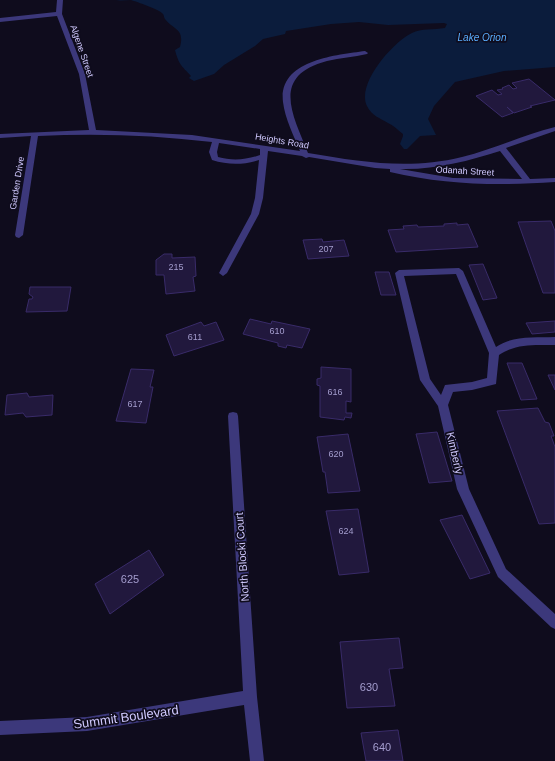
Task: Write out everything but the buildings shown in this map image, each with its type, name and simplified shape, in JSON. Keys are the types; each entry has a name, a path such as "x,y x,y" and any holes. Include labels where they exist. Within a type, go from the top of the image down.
{"street":[{"name":"Algene Street","path":"60,0 59,14 82,74 93,132"},
{"path":"0,20 59,14"},
{"path":"306,156 286,102 290,82 301,69 318,61 365,53"},
{"name":"Heights Road","path":"0,136 93,132 168,136 216,141 263,152 306,156 375,166 433,165 501,147 555,129"},
{"name":"Garden Drive","path":"19,235 35,134"},
{"path":"216,141 213,152 215,158 225,162 243,162 263,152"},
{"path":"501,147 528,182"},
{"path":"223,274 255,214 259,198 263,152"},
{"name":"Odanah Street","path":"375,166 412,176 443,181 491,183 555,180"},
{"path":"458,271 494,353 492,380 472,386 449,388 443,405 425,380 399,274 458,271"},
{"path":"494,353 506,345 519,342 555,341"},
{"name":"Kimberly","path":"443,405 463,488 502,573 555,623"},
{"name":"North Blocki Court","path":"233,416 250,697 258,761"},
{"name":"Summit Boulevard","path":"0,728 87,724 250,697"}],"water":[{"name":"Lake Orion","path":"131,0 555,0 555,67 504,71 455,82 434,106 428,119 436,135 420,136 407,149 404,149 400,144 403,134 392,125 376,116 367,106 365,97 367,87 371,76 378,65 395,45 419,30 445,28 447,24 388,25 359,22 331,24 286,31 285,34 263,39 255,46 224,65 214,74 194,81 189,78 191,76 176,55 175,50 180,47 180,33 168,23 161,12"}]}
